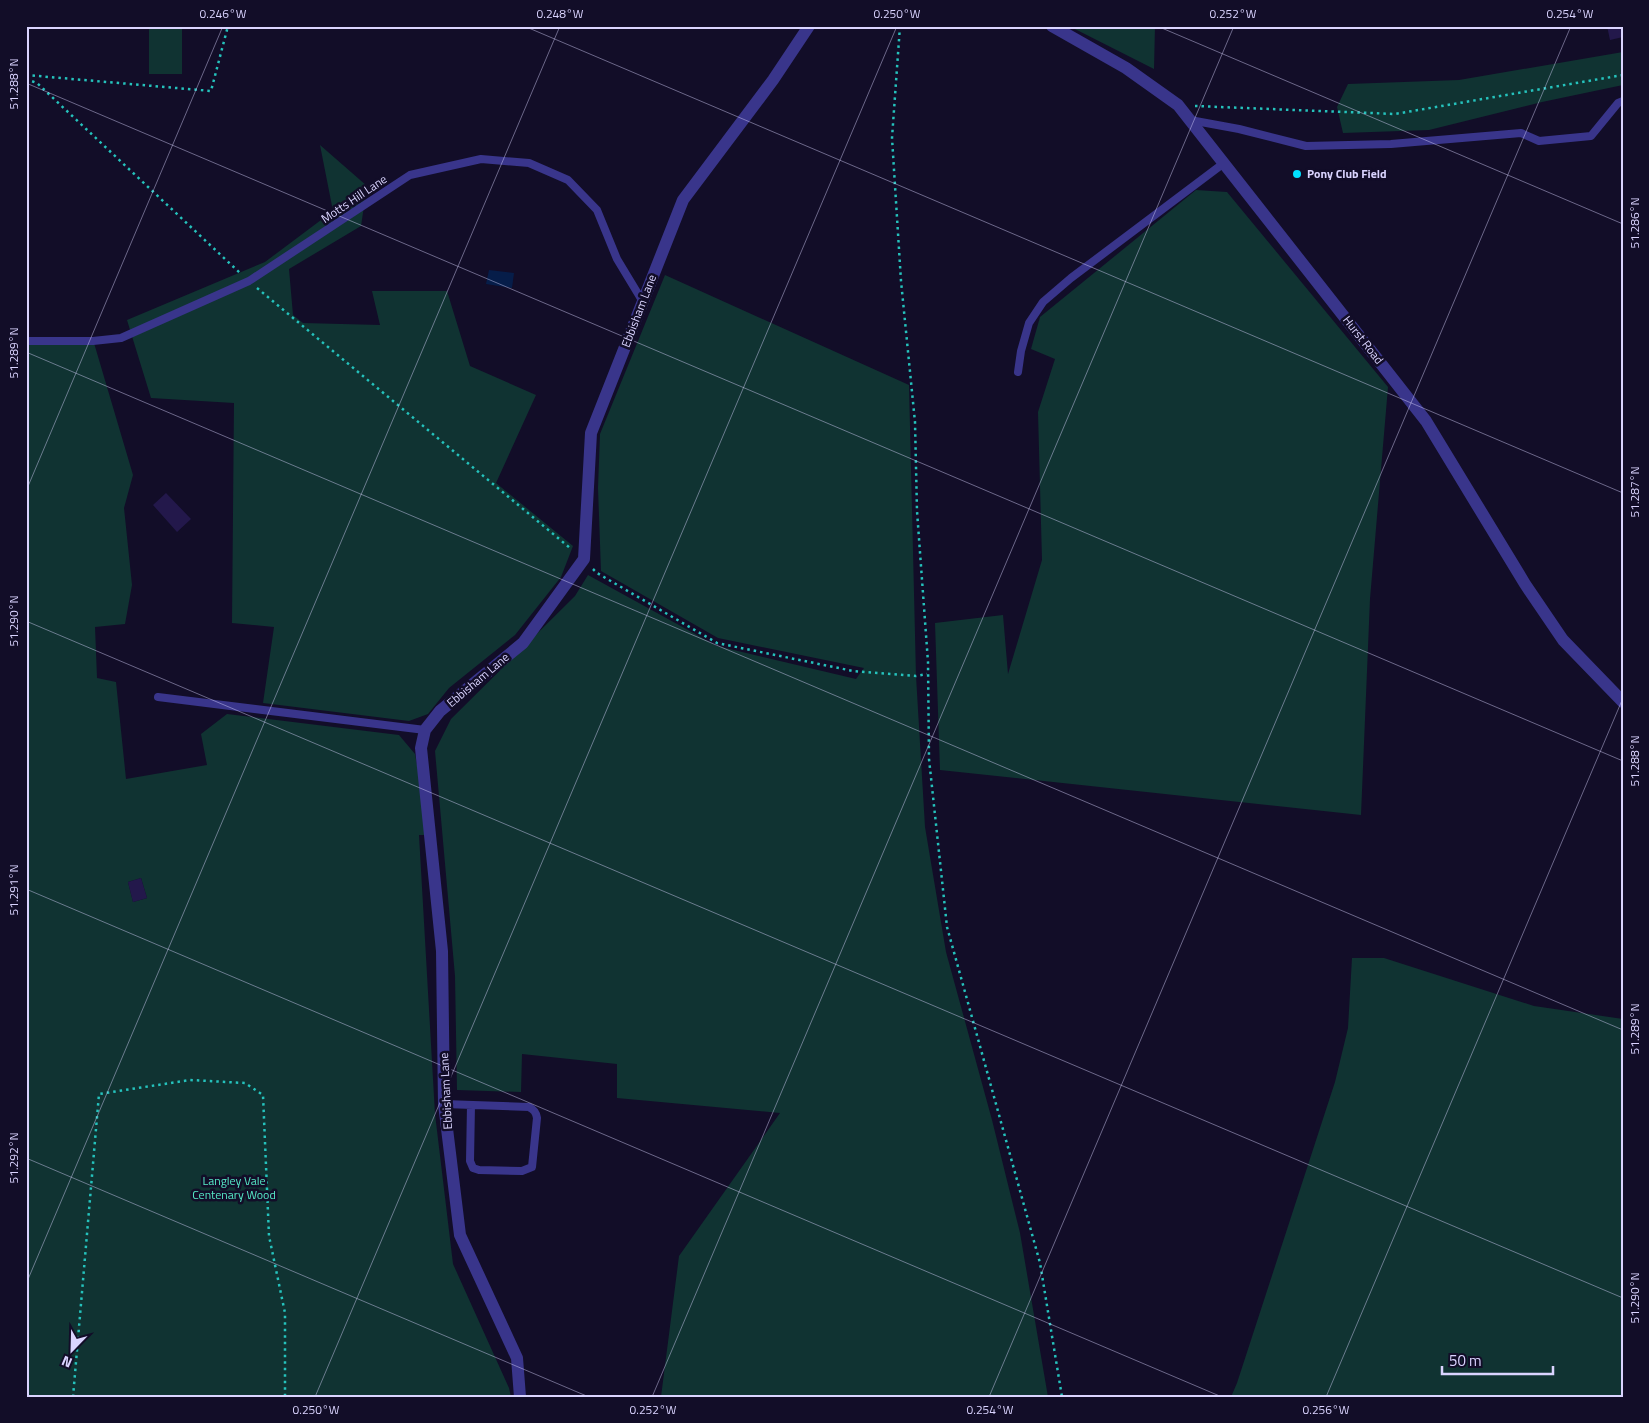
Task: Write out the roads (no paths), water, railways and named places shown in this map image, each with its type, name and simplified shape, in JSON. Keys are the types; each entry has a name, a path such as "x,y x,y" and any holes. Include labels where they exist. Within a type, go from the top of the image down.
{"street":[{"name":"Ebbisham Lane","path":"520,1397 517,1358 460,1235 444,1104 442,951 421,748 425,730 440,711 523,643 584,560 591,433 683,200 773,80 809,26"},
{"name":"Hurst Road","path":"1052,26 1126,68 1178,105 1426,421 1525,584 1563,640 1623,702"}],"lane":[{"path":"1190,120 1239,129 1306,146 1391,144 1521,134 1539,141 1591,136 1618,102 1623,101"},
{"name":"Motts Hill Lane","path":"26,341 93,341 121,338 249,281 410,175 481,159 528,163 568,180 598,210 617,259 643,302"},
{"path":"1018,372 1021,351 1029,323 1043,302 1071,278 1224,164"},
{"path":"158,698 425,730"},
{"path":"444,1104 528,1107 533,1109 537,1118 532,1167 522,1171 478,1170 474,1168 470,1162 471,1105"}],"water":[{"path":"489,270 514,273 512,288 486,284"}],"place":[{"name":"Pony Club Field","path":"1297,174"}],"park label":[{"name":"Langley Vale Centenary Wood","path":"234,1188"}]}
